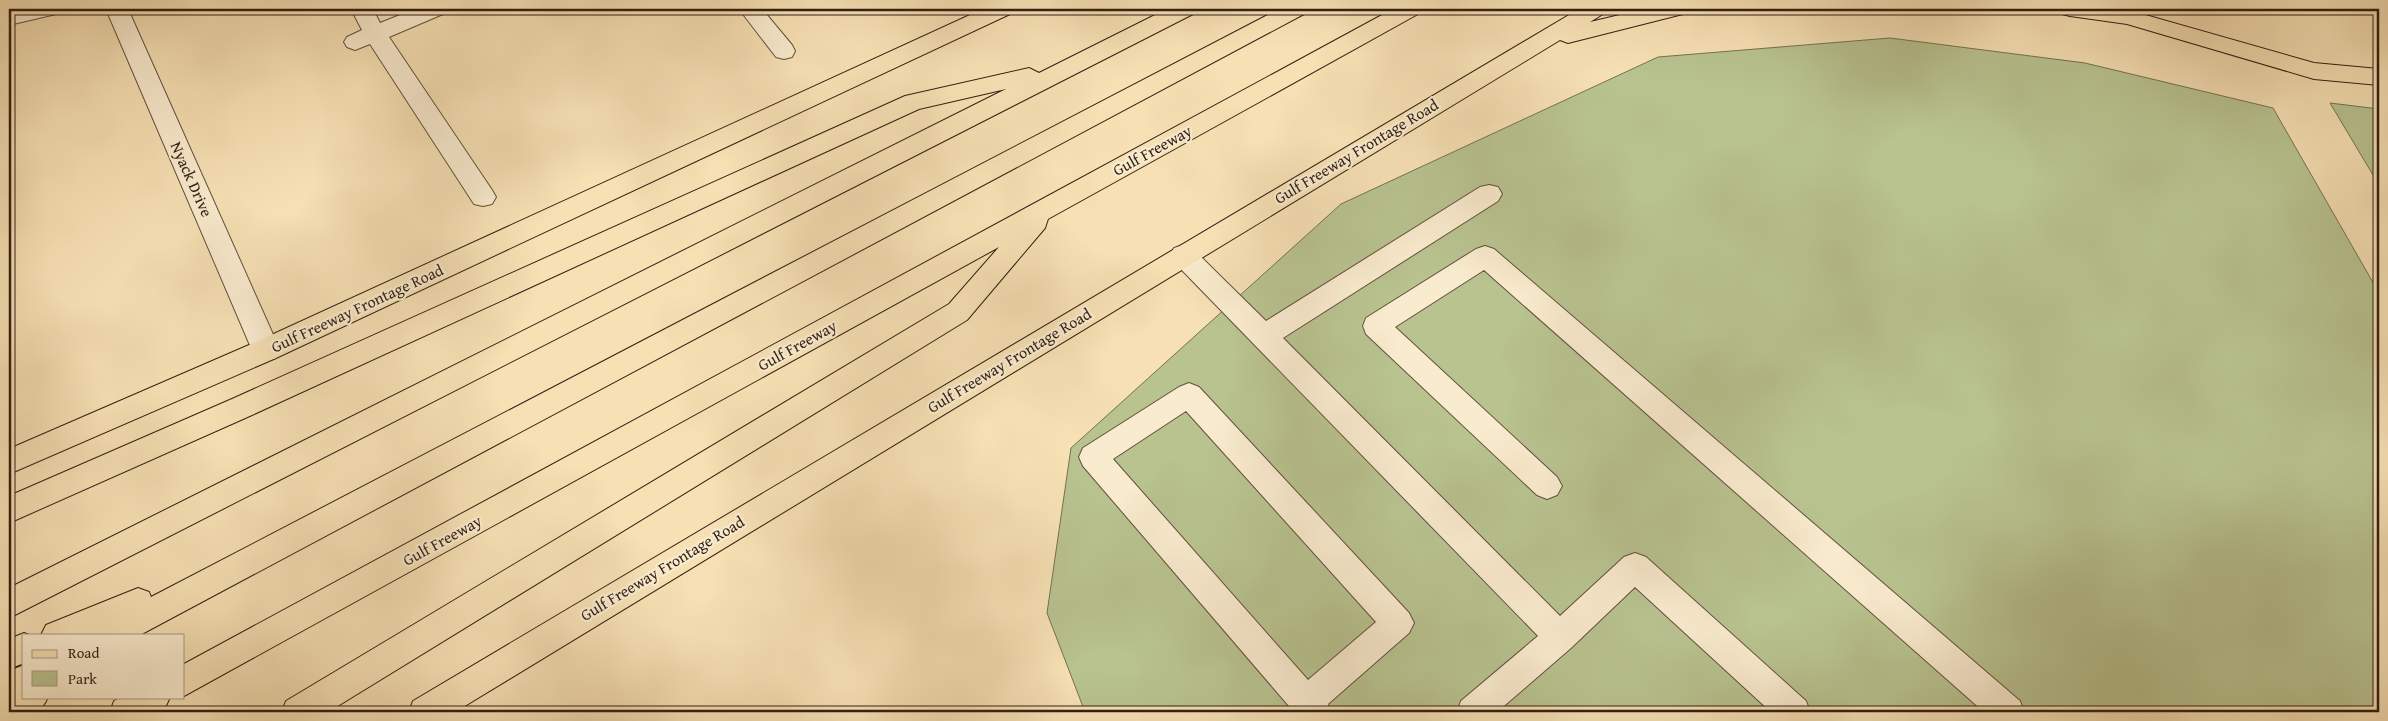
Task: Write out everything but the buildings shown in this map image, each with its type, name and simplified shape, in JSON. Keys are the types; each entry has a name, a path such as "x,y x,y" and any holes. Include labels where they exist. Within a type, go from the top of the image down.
{"main road":[{"name":"Gulf Freeway Frontage Road","path":"9,462 266,350 999,9"},
{"path":"9,604 1185,9"},
{"path":"111,634 1296,9"},
{"name":"Gulf Freeway","path":"185,680 1410,9"},
{"name":"Gulf Freeway Frontage Road","path":"425,712 1182,255 1595,9"},
{"path":"1539,42 1675,9"},
{"path":"2070,9 2128,17 2314,71 2379,77"},
{"path":"9,510 242,408 913,102 1070,67"},
{"path":"298,712 958,312 1046,208"},
{"path":"59,634 276,546"},
{"path":"135,634 276,546"},
{"path":"9,654 22,649"},
{"path":"9,688 22,681"},
{"path":"9,712 30,698"},
{"path":"126,712 152,698"}],"street":[{"path":"9,18 48,9"},
{"name":"Nyack Drive","path":"117,9 266,350"},
{"path":"362,9 365,38 483,197"},
{"path":"365,38 435,9"},
{"path":"750,9 784,51"},
{"path":"1263,337 1489,194"},
{"path":"1182,255 1560,636"},
{"path":"1547,486 1376,326 1486,256 2008,712"},
{"path":"1190,395 1398,623 1310,707 1093,457 1190,395"},
{"path":"1473,712 1635,567 1794,712"}],"green space":[{"path":"1890,38 2085,63 2273,108 2379,293 2379,712 1085,712 1047,613 1071,448 1341,204 1658,57"},
{"path":"2330,103 2379,109 2379,185"}]}
